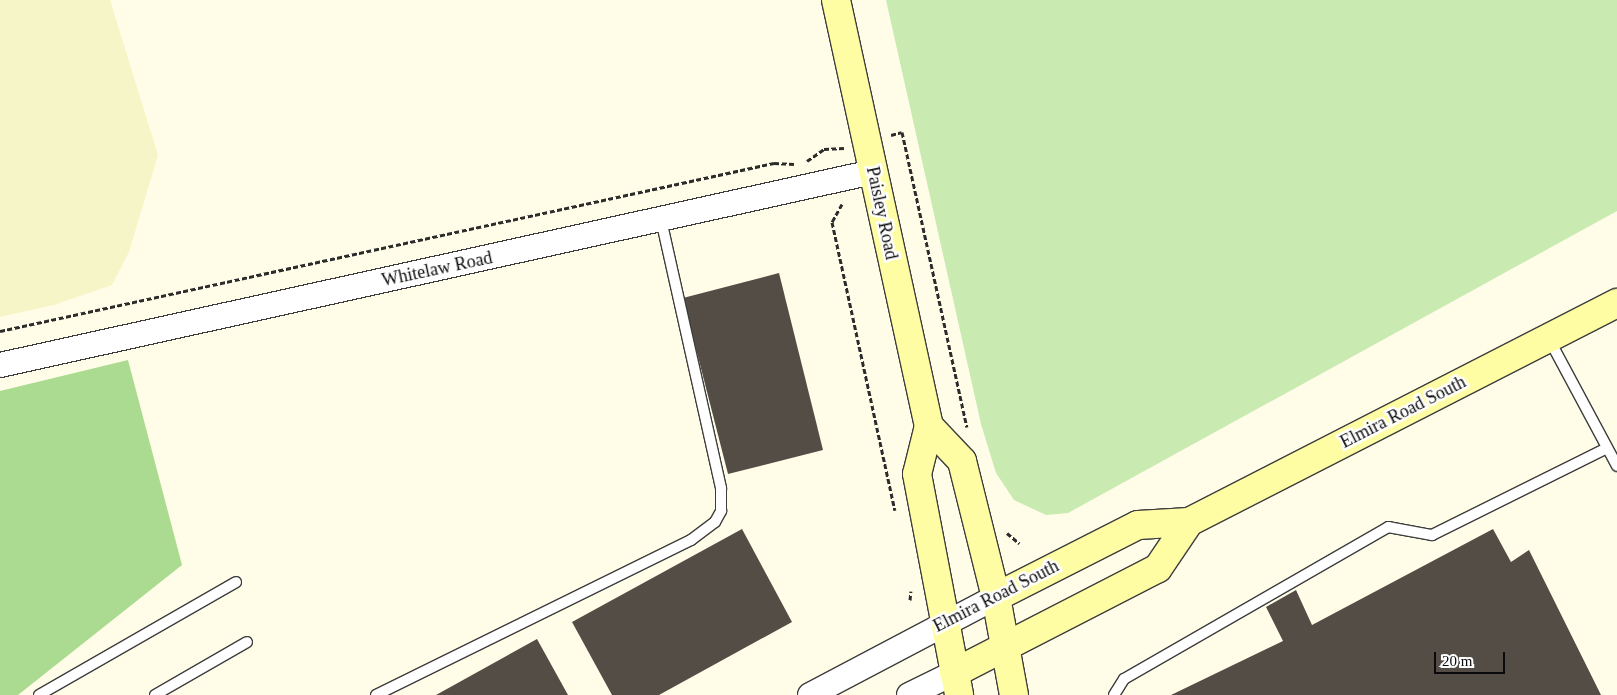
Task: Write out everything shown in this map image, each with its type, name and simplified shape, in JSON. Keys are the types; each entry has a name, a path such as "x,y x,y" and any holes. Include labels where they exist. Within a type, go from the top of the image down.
{"main road":[{"name":"Paisley Road","path":"836,0 929,426 917,474 957,684"},
{"name":"Elmira Road South","path":"996,597 1138,525 1189,522 1617,302"},
{"path":"929,426 962,461 996,597 1014,695"},
{"name":"Elmira Road South","path":"957,684 1004,646 1158,568 1189,522"}],"street":[{"name":"Whitelaw Road","path":"0,365 873,172"},
{"name":"Elmira Road South","path":"810,695 944,622 996,597"},
{"name":"Elmira Road South","path":"908,695 957,684"}],"lane":[{"path":"376,695 691,540 715,522 721,511 720,488 661,220"},
{"path":"1549,338 1617,466"},
{"path":"1114,695 1124,678 1388,527 1432,535 1607,448"},
{"path":"39,695 236,582"},
{"path":"155,695 248,642"}],"path":[{"path":"902,132 967,429"},
{"path":"0,331 774,163 803,164 824,149 836,151"},
{"path":"842,206 832,222 896,514"},
{"path":"1004,531 1019,543"},
{"path":"910,600 912,585"}],"green space":[{"path":"0,0 110,0 158,155 129,252 112,285 54,305 0,317"},
{"path":"886,0 1617,0 1617,211 1068,513 1046,515 1014,500 996,473 981,424"},
{"path":"128,360 182,565 18,695 0,695 0,391"}],"building":[{"path":"779,273 823,450 728,474 683,298"},
{"path":"742,529 792,622 659,695 612,695 572,622"},
{"path":"1493,529 1511,562 1529,550 1601,695 1171,695 1283,641 1266,607 1296,590 1312,625"},
{"path":"537,639 568,695 436,695"}]}
